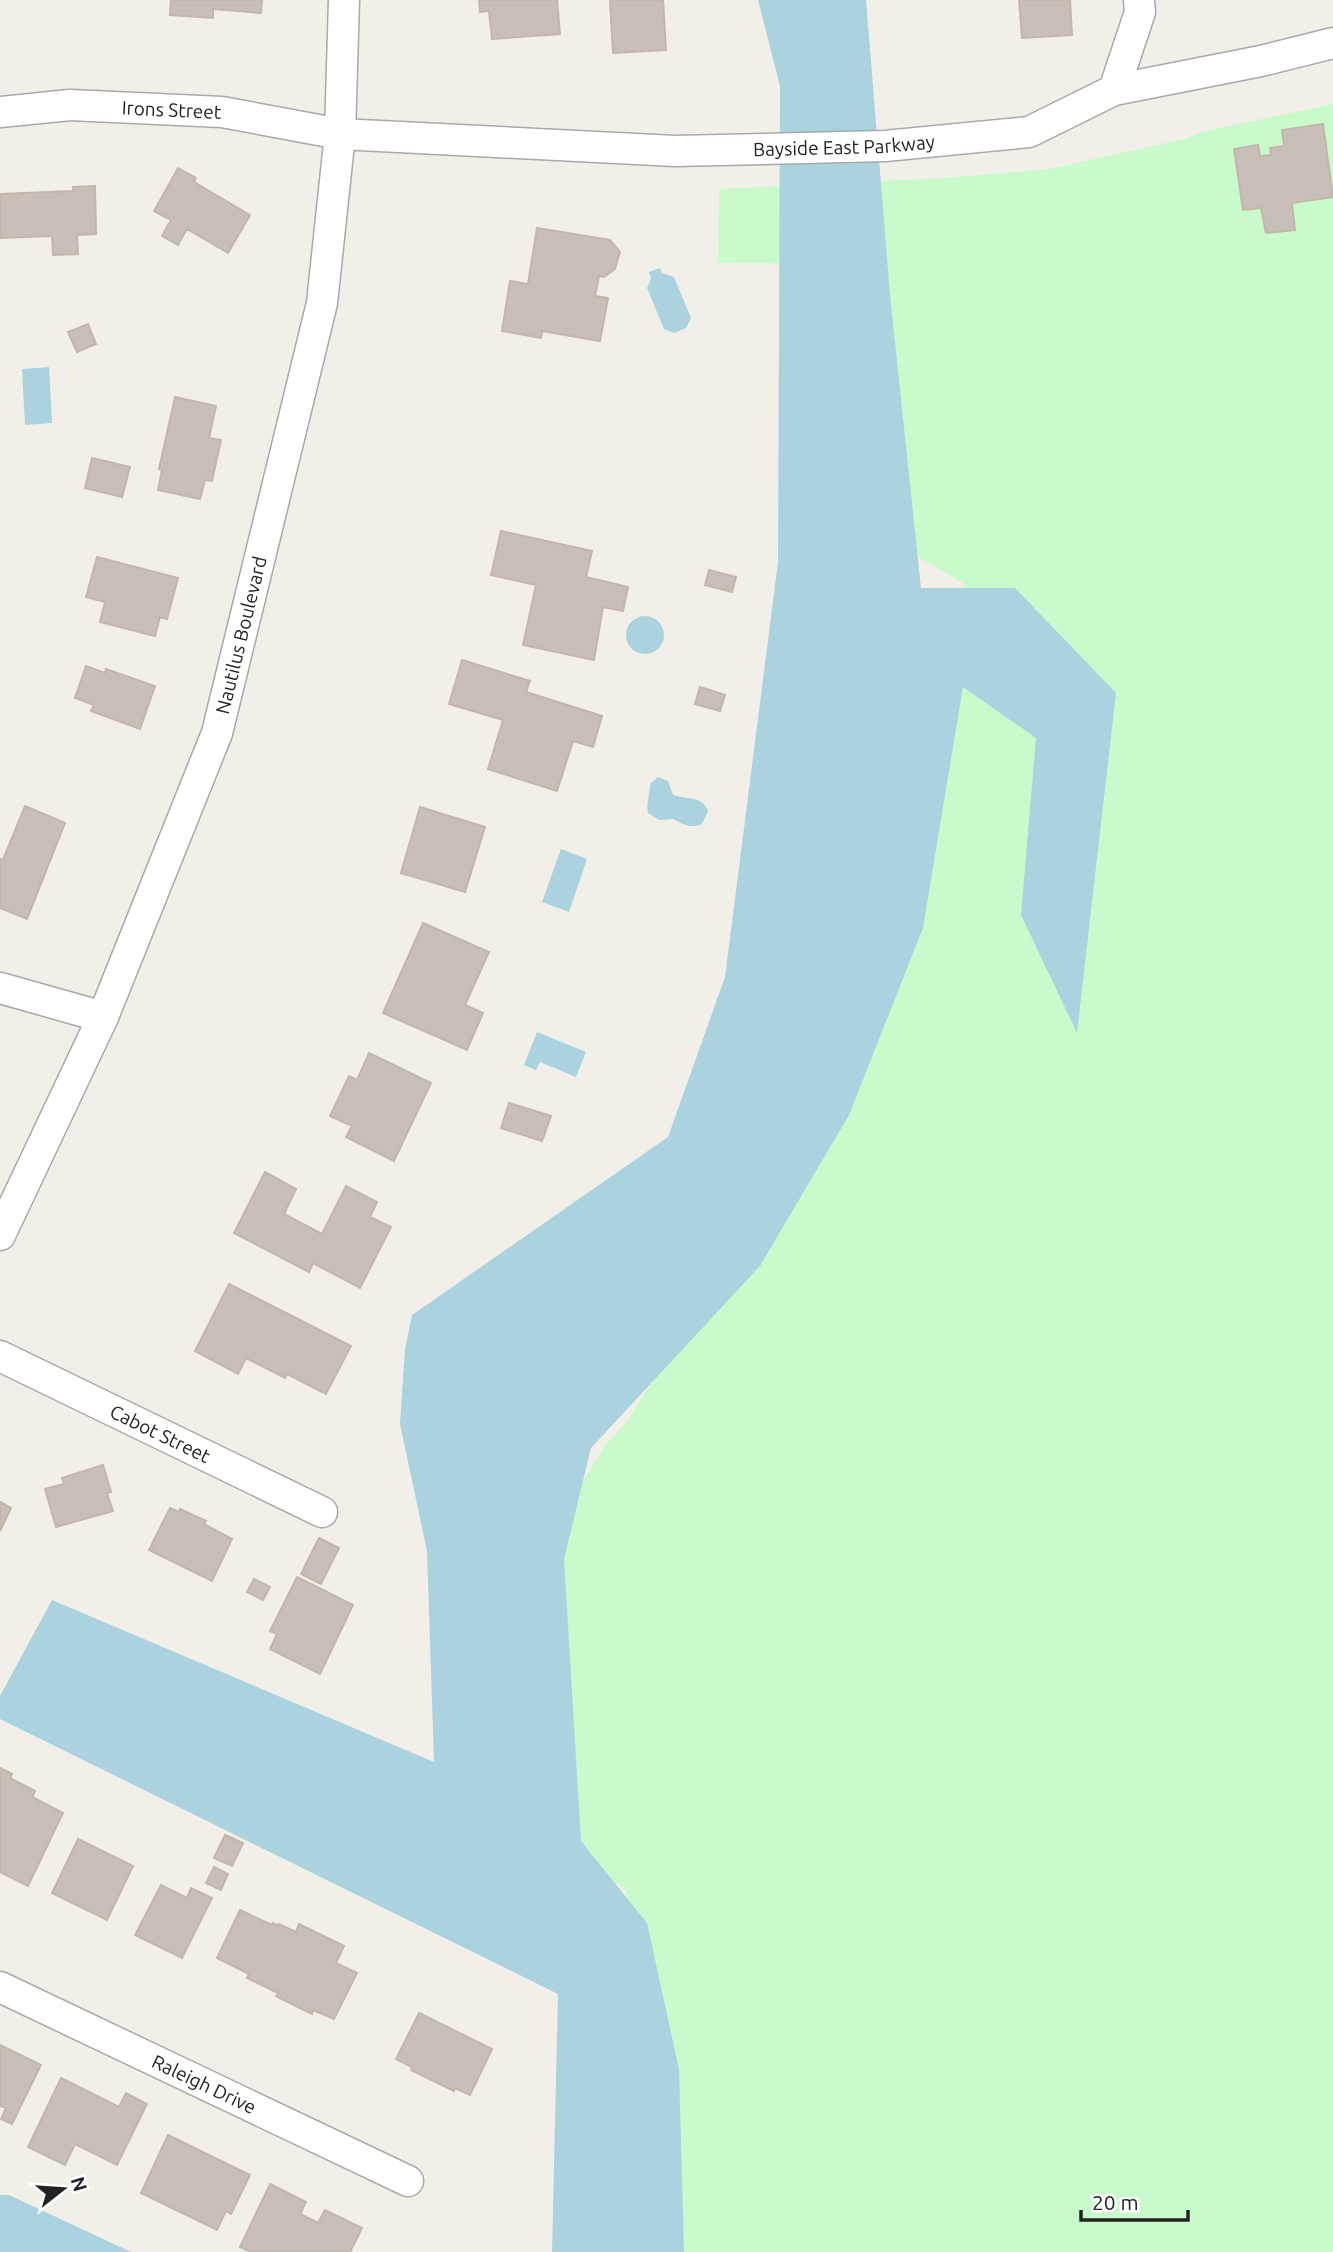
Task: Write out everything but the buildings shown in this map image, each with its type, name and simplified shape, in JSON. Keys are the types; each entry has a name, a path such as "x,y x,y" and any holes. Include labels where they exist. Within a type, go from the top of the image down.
{"street":[{"name":"Nautilus Boulevard","path":"0,1235 103,1017 217,733 322,303 340,134 344,0"},
{"path":"1114,90 1140,12 1139,0"},
{"name":"Bayside East Parkway","path":"340,134 675,151 885,146 1029,132 1114,90 1261,61 1333,43"},
{"name":"Irons Street","path":"0,112 70,105 222,112 340,134"},
{"path":"0,988 103,1017"},
{"name":"Cabot Street","path":"0,1356 323,1512"},
{"name":"Raleigh Drive","path":"0,1987 408,2181"}],"green space":[{"path":"1333,104 1333,2252 678,2252 643,1951 624,1887 596,1874 579,1847 548,1536 605,1446 627,1421 654,1379 957,660 965,584 918,557 913,546 843,264 718,263 719,189 945,178 1050,169"}],"water":[{"path":"758,0 866,0 890,295 921,588 1015,588 1116,693 1077,1033 1021,915 1036,738 963,687 923,928 849,1115 760,1266 591,1448 564,1559 581,1841 647,1923 679,2069 684,2252 552,2252 558,1994 0,1719 0,1696 52,1600 434,1762 427,1551 400,1424 405,1349 412,1315 668,1137 725,977 778,562 780,86"},
{"path":"660,268 662,273 674,277 691,318 686,328 674,333 664,329 647,288 651,278 649,272"},
{"path":"49,367 52,423 25,425 22,369"},
{"path":"645,616 659,621 664,635 659,649 645,654 631,649 626,635 631,621"},
{"path":"658,777 668,781 673,795 702,802 708,811 702,824 690,826 673,819 659,820 648,813 650,784"},
{"path":"561,849 587,859 569,912 542,902"},
{"path":"537,1032 586,1052 576,1077 540,1062 536,1070 524,1065"},
{"path":"0,2195 9,2195 131,2252 0,2252"}]}
